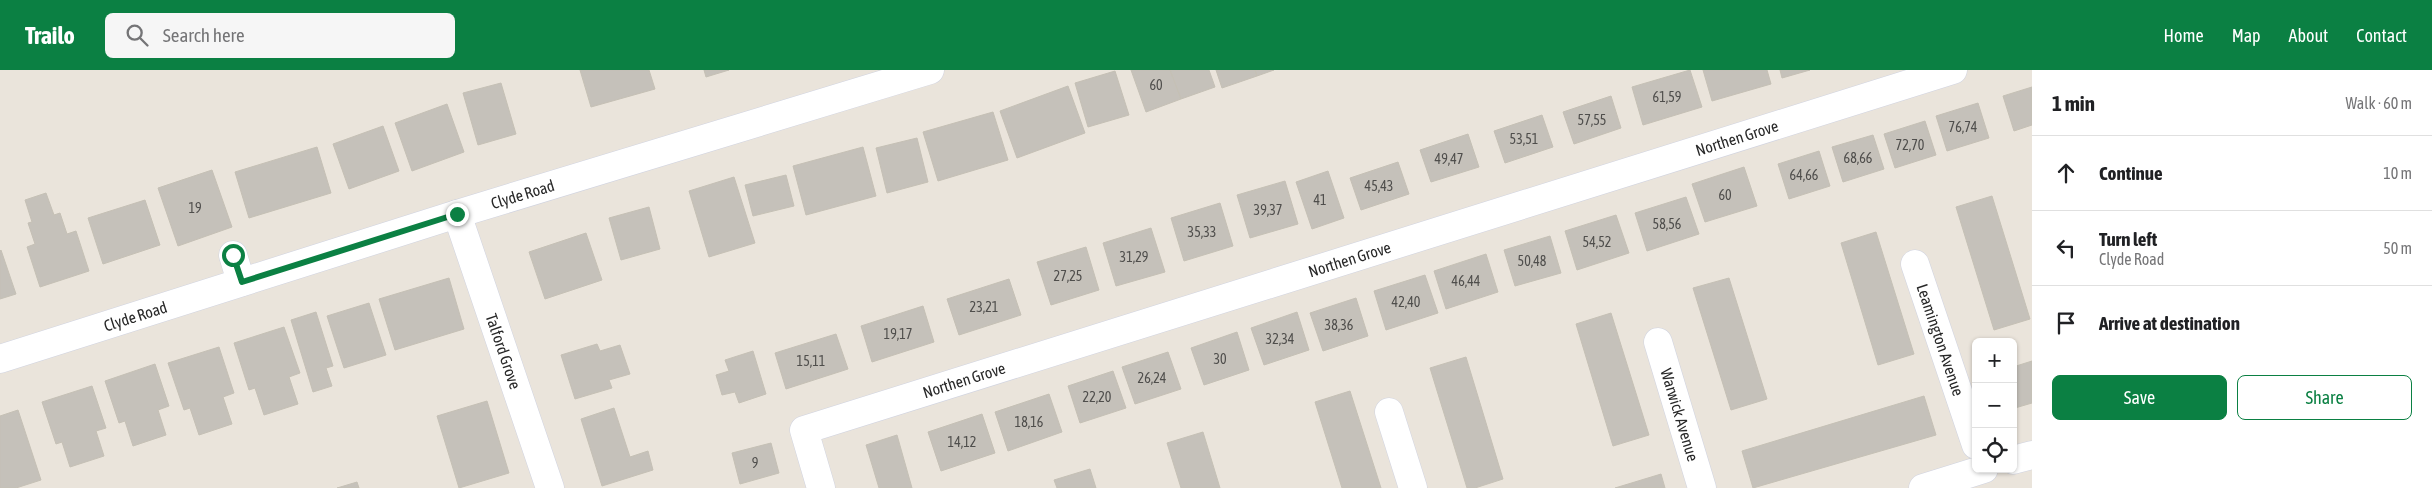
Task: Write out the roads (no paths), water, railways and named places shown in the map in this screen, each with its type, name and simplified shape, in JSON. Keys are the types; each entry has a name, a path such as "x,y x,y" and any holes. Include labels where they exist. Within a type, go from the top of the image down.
{"street":[{"name":"Clyde Road","path":"0,359 457,214 930,70"},
{"name":"Northen Grove","path":"821,488 804,430 1953,70"},
{"name":"Talford Grove","path":"457,214 550,488"},
{"path":"233,255 242,282"},
{"name":"Leamington Avenue","path":"1915,264 1972,433"},
{"name":"Warwick Avenue","path":"1658,342 1702,488"},
{"path":"1389,412 1414,488"},
{"path":"2017,459 2032,455"},
{"path":"1923,488 1972,473"}]}
